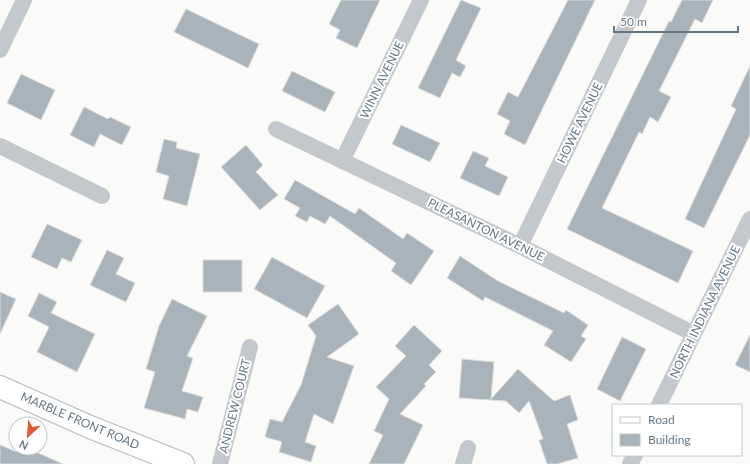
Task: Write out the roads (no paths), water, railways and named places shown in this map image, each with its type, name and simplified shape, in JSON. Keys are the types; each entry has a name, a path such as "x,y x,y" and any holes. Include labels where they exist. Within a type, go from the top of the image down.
{"street":[{"path":"0,50 24,0"},
{"name":"WINN AVENUE","path":"342,161 421,0"},
{"name":"HOWE AVENUE","path":"520,246 639,0"},
{"name":"PLEASANTON AVENUE","path":"276,129 520,246 694,334"},
{"path":"0,146 102,196"},
{"name":"NORTH INDIANA AVENUE","path":"659,404 694,334 744,247 750,219"},
{"name":"ANDREW COURT","path":"220,464 250,347"},
{"name":"MARBLE FRONT ROAD","path":"0,387 90,427 183,464"},
{"path":"463,464 468,448"}]}
